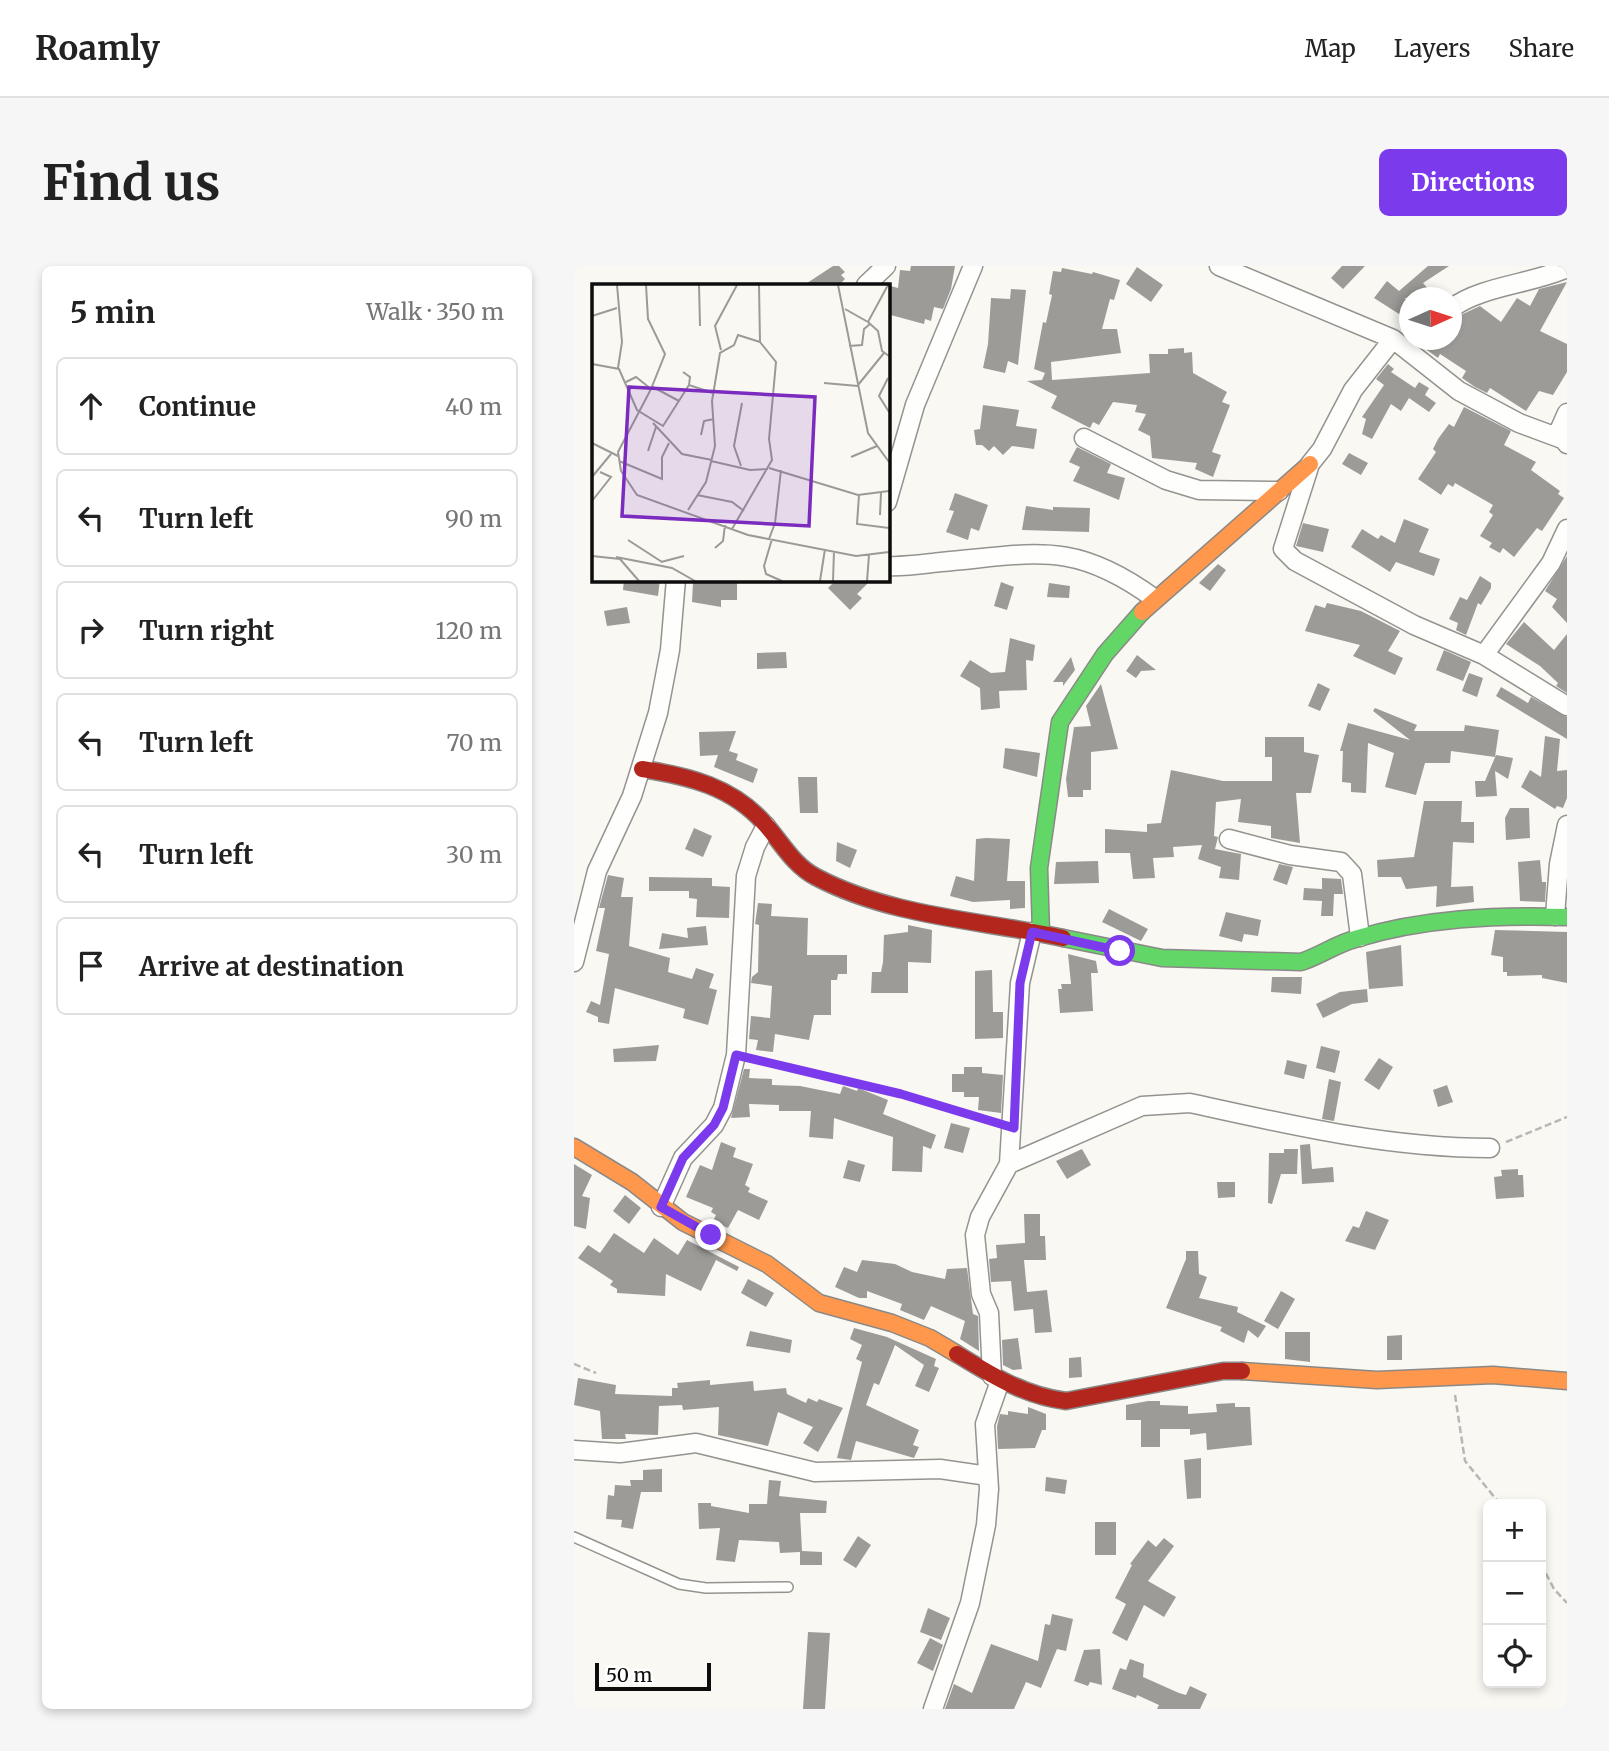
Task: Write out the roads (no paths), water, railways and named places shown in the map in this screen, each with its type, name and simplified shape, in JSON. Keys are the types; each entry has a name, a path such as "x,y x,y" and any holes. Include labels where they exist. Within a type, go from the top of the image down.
{"street":[{"path":"867,284 886,266"},
{"path":"889,495 915,405 973,266"},
{"path":"1219,266 1399,336"},
{"path":"1462,302 1477,295 1530,282 1567,268"},
{"path":"933,1709 970,1603 986,1525 988,1476 985,1424 996,1378 989,1313 981,1294 975,1235 984,1209 1009,1164 1014,1128 1020,983 1036,932 1039,868 1060,722 1105,654 1155,599 1310,464 1322,449 1353,390 1399,339"},
{"path":"1415,350 1459,391 1519,423 1564,441"},
{"path":"1564,441 1559,431 1567,414"},
{"path":"1084,438 1166,480 1199,490 1279,491"},
{"path":"1310,464 1283,543 1285,552 1295,561 1414,625 1484,655 1567,706"},
{"path":"1484,655 1552,563 1567,528"},
{"path":"889,566 1045,552 1108,568 1155,599"},
{"path":"574,962 597,871 642,769 658,713 670,650 676,581"},
{"path":"642,769 689,776 721,788 766,825 793,864 831,885 921,914 1036,932 1146,956 1274,962 1311,959 1360,937 1493,915 1561,916 1559,864 1567,825"},
{"path":"661,1207 683,1158 714,1125 723,1108 736,1055 746,876 755,847 766,825"},
{"path":"1229,839 1290,855 1341,862 1352,874 1360,937"},
{"path":"1009,1164 1142,1106 1161,1103 1191,1103 1388,1143 1435,1148 1490,1148"},
{"path":"574,1147 624,1177 683,1222 767,1264 819,1303 892,1323 930,1338 996,1378 1048,1399 1066,1401 1223,1371 1259,1371 1307,1377 1377,1380 1454,1375 1567,1381"},
{"path":"574,1450 620,1453 696,1443 815,1472 940,1469 988,1476"}],"lane":[{"path":"574,1537 679,1584 706,1588 788,1587"}]}
